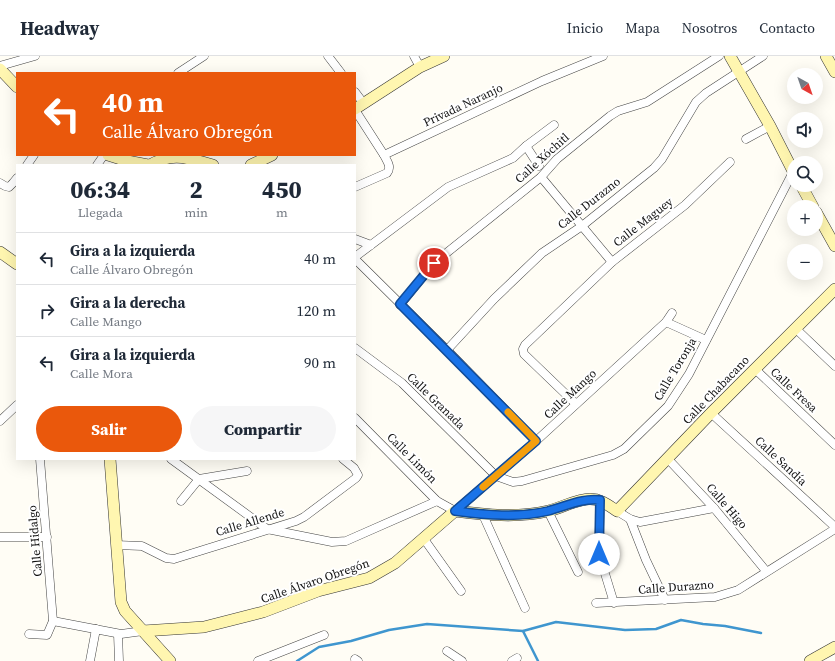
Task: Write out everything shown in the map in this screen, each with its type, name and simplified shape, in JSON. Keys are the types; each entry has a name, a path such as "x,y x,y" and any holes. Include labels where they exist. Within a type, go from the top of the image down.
{"street":[{"path":"16,86 0,67 35,56"},
{"path":"180,72 204,56"},
{"path":"330,56 340,72"},
{"path":"414,56 420,67"},
{"path":"358,108 420,67 444,56"},
{"name":"Privada Naranjo","path":"384,155 542,81 603,56"},
{"name":"Calle Xóchitl","path":"400,304 434,263 541,178 557,158 610,116 618,111 647,102 719,56"},
{"path":"730,56 770,126 787,159"},
{"name":"Calle Durazno","path":"447,350 494,299 542,253 582,226 654,168 662,159 696,102 706,93 763,56"},
{"path":"826,56 835,72"},
{"path":"356,97 358,108 390,166 387,173 356,187"},
{"path":"356,257 448,187 507,161 554,125"},
{"path":"746,139 770,126"},
{"path":"526,146 539,166"},
{"path":"111,156 144,164"},
{"path":"253,164 270,156"},
{"path":"151,164 160,159 170,157 187,157 210,164"},
{"name":"Calle Maguey","path":"576,404 524,354 523,349 525,345 612,262 685,205 730,162"},
{"path":"541,178 612,262"},
{"path":"0,182 5,186 9,186 16,180"},
{"name":"Calle Toronja","path":"496,476 513,482 522,482 613,455 624,449 668,406 688,374 787,186"},
{"path":"823,225 835,246"},
{"path":"356,240 371,245"},
{"path":"0,252 16,263"},
{"path":"356,259 536,441"},
{"name":"Calle Chabacano","path":"617,511 711,413 835,289"},
{"name":"Calle Mango","path":"455,511 536,441 666,322 672,313"},
{"path":"666,322 706,340"},
{"path":"795,328 835,366"},
{"name":"Calle Granada","path":"356,349 402,383 496,476"},
{"name":"Calle Fresa","path":"755,369 835,445"},
{"path":"0,421 16,405"},
{"name":"Calle Sandía","path":"711,413 835,528"},
{"name":"Calle Limón","path":"356,419 437,501 455,511"},
{"name":"Calle Higo","path":"668,459 714,508 766,571"},
{"name":"Calle Hidalgo","path":"40,460 53,621"},
{"path":"110,460 121,602 125,611 170,661"},
{"path":"172,460 267,529 332,542 346,541 437,501"},
{"name":"Calle Allende","path":"116,545 142,546 166,558 174,559 296,521 304,517 356,478 358,475 357,471 344,460"},
{"path":"181,501 199,479 247,471"},
{"path":"455,511 483,515 524,514 548,511 588,499 600,500 630,519 640,522 714,508"},
{"path":"600,500 599,554 614,602"},
{"name":"Calle Álvaro Obregón","path":"53,621 121,634 204,627 263,612 318,591 369,578 395,563 455,511"},
{"path":"548,511 578,572"},
{"path":"483,515 525,608"},
{"path":"630,519 664,600"},
{"name":"Calle Durazno","path":"596,604 715,597 738,590 835,528"},
{"path":"0,537 47,537"},
{"path":"424,539 461,591"},
{"path":"29,634 47,635 53,621"},
{"path":"90,661 96,629"},
{"path":"118,634 119,661"},
{"path":"258,661 324,634"},
{"path":"810,661 835,647"},
{"path":"447,650 462,661"}],"waterway":[{"path":"297,661 319,647 351,641 389,630 427,624 523,631 556,622 625,630 656,629 681,620 761,633"},
{"path":"523,631 538,661"}],"slow traffic":[{"path":"483,487 536,441 508,412"}],"route":[{"path":"434,263 400,304 536,441 455,511 483,515 524,514 548,511 588,499 600,500 599,554"}]}
